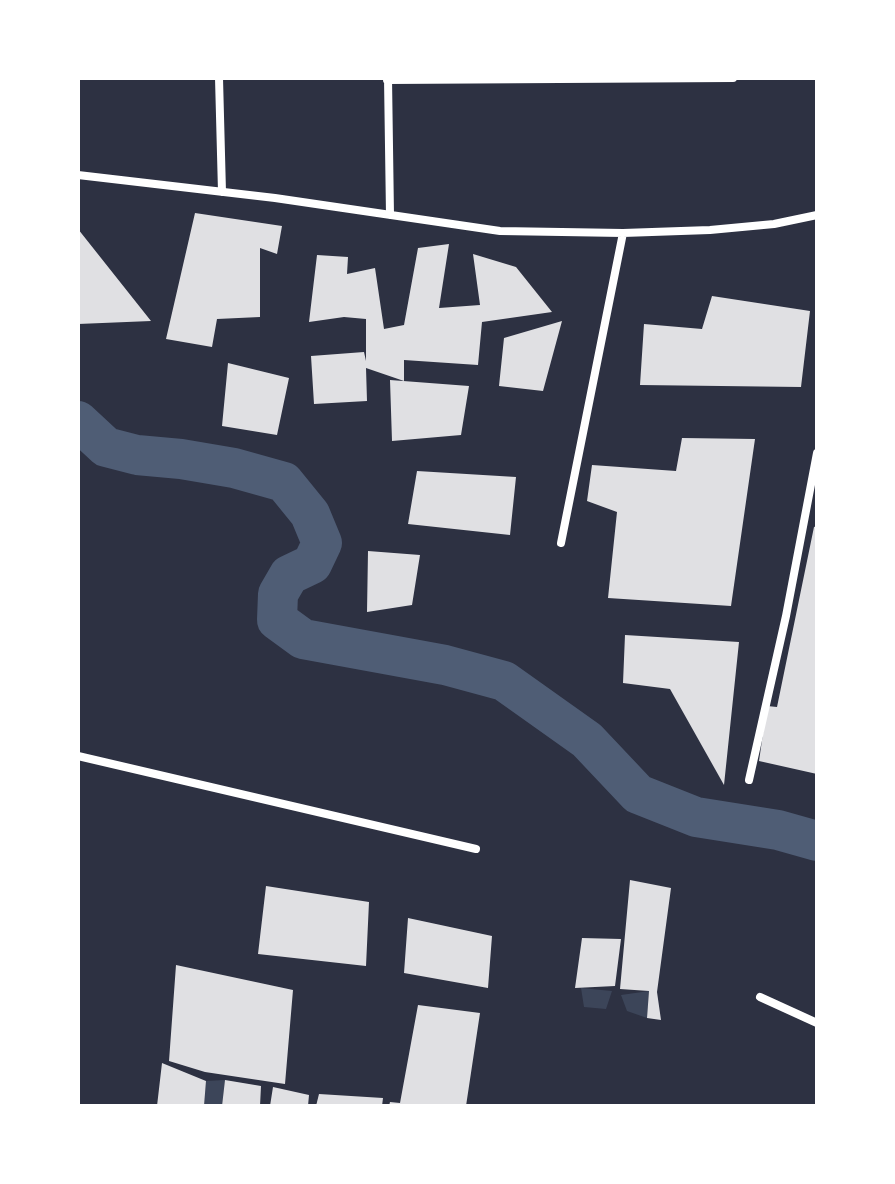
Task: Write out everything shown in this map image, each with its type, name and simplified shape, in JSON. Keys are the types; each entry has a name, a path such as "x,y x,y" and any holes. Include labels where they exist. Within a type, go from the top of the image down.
{"street":[{"path":"219,78 222,192"},
{"path":"390,215 388,79 733,78"},
{"path":"78,175 500,231 623,233 710,230 774,224 817,215"},
{"path":"561,543 623,233"},
{"path":"749,780 812,503 817,453"},
{"path":"78,756 476,849"},
{"path":"760,997 817,1023"}],"shaded area":[{"path":"581,988 612,991 606,1009 584,1007"},
{"path":"649,991 647,1018 627,1011 621,995"},
{"path":"225,1080 222,1106 204,1106 206,1081"}],"building":[{"path":"195,213 282,226 277,254 260,248 260,317 217,319 212,347 166,339"},
{"path":"78,229 151,321 78,324"},
{"path":"449,244 439,308 480,305 473,254 516,267 552,312 482,322 478,365 404,360 404,381 366,368 367,401 314,404 311,356 364,352 366,361 366,319 344,317 309,322 317,255 348,257 347,274 375,268 384,329 404,325 418,248"},
{"path":"712,296 810,311 801,387 640,385 644,324 702,329"},
{"path":"562,321 543,391 499,386 504,338"},
{"path":"228,363 289,378 277,435 222,426"},
{"path":"390,380 469,386 461,435 392,441"},
{"path":"682,438 755,439 731,606 608,598 617,512 587,501 592,465 676,471"},
{"path":"417,471 516,477 510,535 408,524"},
{"path":"817,526 817,774 759,761 767,706 777,707 814,527"},
{"path":"368,551 420,555 412,605 367,612"},
{"path":"625,635 739,642 724,785 670,689 623,683"},
{"path":"630,880 671,888 657,992 661,1020 647,1018 649,991 620,989"},
{"path":"266,886 369,902 366,966 258,954"},
{"path":"408,918 492,936 488,988 404,973"},
{"path":"582,938 621,939 615,986 575,988"},
{"path":"176,965 293,990 285,1084 205,1072 169,1061"},
{"path":"418,1005 480,1013 466,1106 389,1106 390,1102 400,1103"},
{"path":"162,1063 206,1081 204,1106 157,1106"},
{"path":"225,1080 261,1086 260,1106 222,1106"},
{"path":"273,1087 309,1095 308,1106 270,1106"},
{"path":"319,1094 383,1098 382,1106 316,1106"}],"waterway":[{"path":"78,421 106,447 137,455 234,468 284,482 310,514 322,543 312,564 289,575 278,594 277,620 303,639 445,665 504,681 587,740 638,794 696,817 778,830 817,841"}]}
